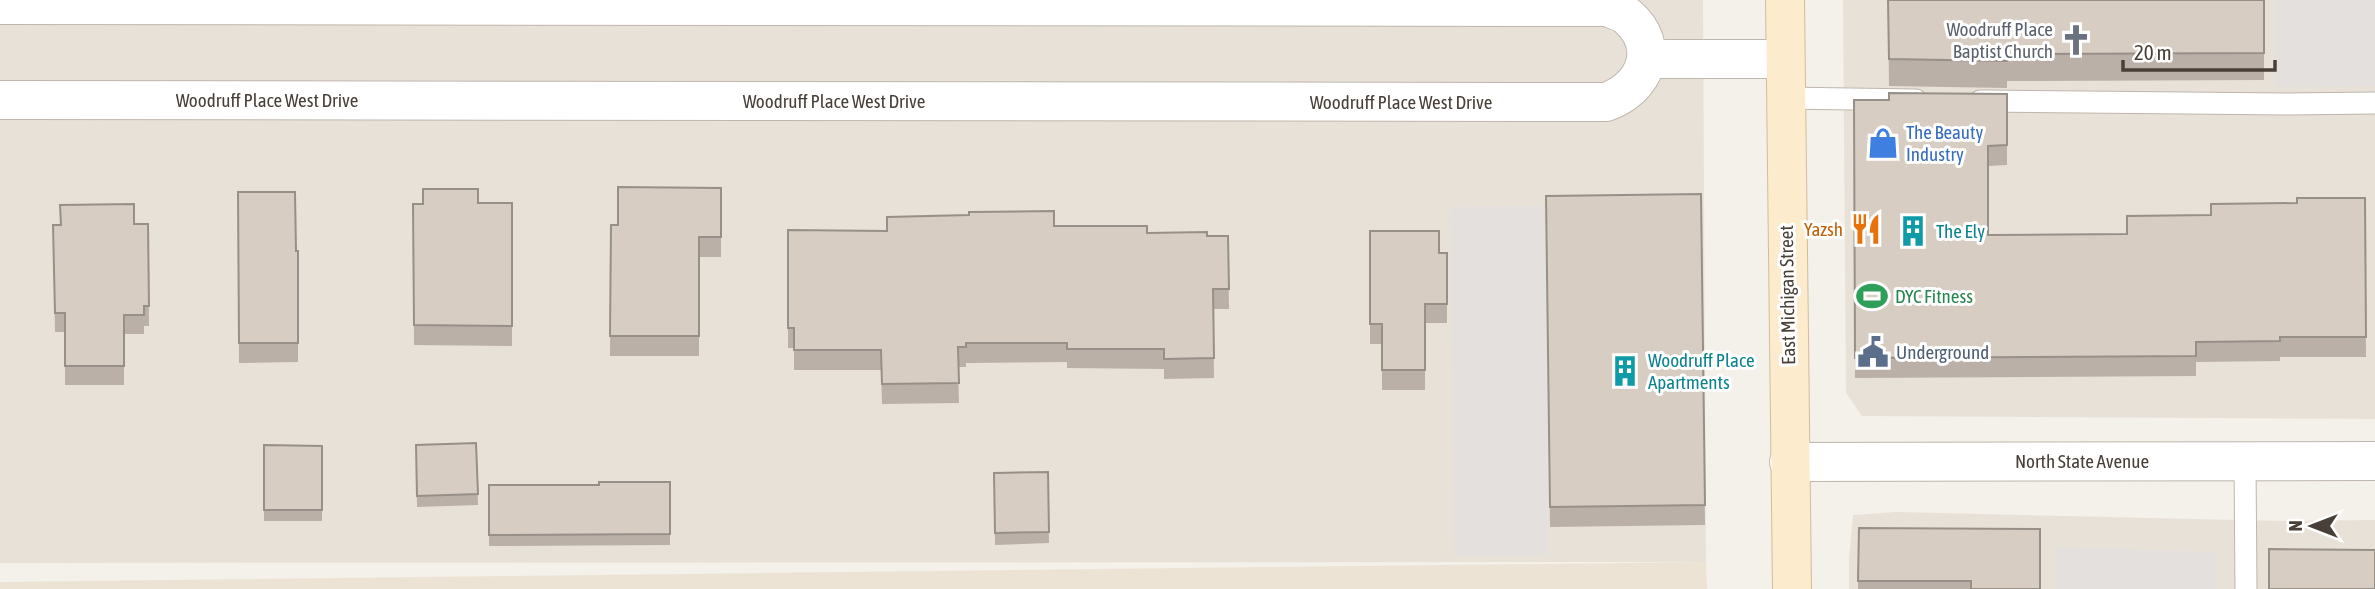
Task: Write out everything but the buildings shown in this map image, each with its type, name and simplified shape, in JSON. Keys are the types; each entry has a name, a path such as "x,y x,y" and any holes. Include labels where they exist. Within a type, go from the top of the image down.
{"main road":[{"name":"East Michigan Street","path":"1785,0 1792,589"}],"street":[{"path":"0,5 1607,7 1625,14 1636,25 1644,40 1646,59 1785,59"},
{"name":"Woodruff Place West Drive","path":"0,100 1606,102 1630,91 1643,72 1646,59"},
{"name":"North State Avenue","path":"1789,462 2375,461"}],"lane":[{"path":"1785,99 2375,103"},
{"path":"2245,461 2246,589"}],"shaded area":[{"path":"0,0 1703,0 1706,562 0,563"},
{"path":"1843,0 2375,0 2375,419 1862,416 1846,393"},
{"path":"2274,0 2375,0 2375,86 2275,87"},
{"path":"1545,206 1548,555 1454,556 1450,207"},
{"path":"1896,512 2280,521 2375,520 2375,589 1849,589 1853,515"},
{"path":"2056,547 2215,552 2214,589 2055,589"},
{"path":"1706,562 1707,589 0,589 0,582"}],"place":[{"name":"Woodruff Place Baptist Church","path":"2076,40"},
{"name":"The Beauty Industry","path":"1883,143"},
{"name":"Yazsh","path":"1866,229"},
{"name":"The Ely","path":"1913,231"},
{"name":"DYC Fitness","path":"1872,296"},
{"name":"Underground","path":"1873,352"},
{"name":"Woodruff Place Apartments","path":"1625,371"}]}
